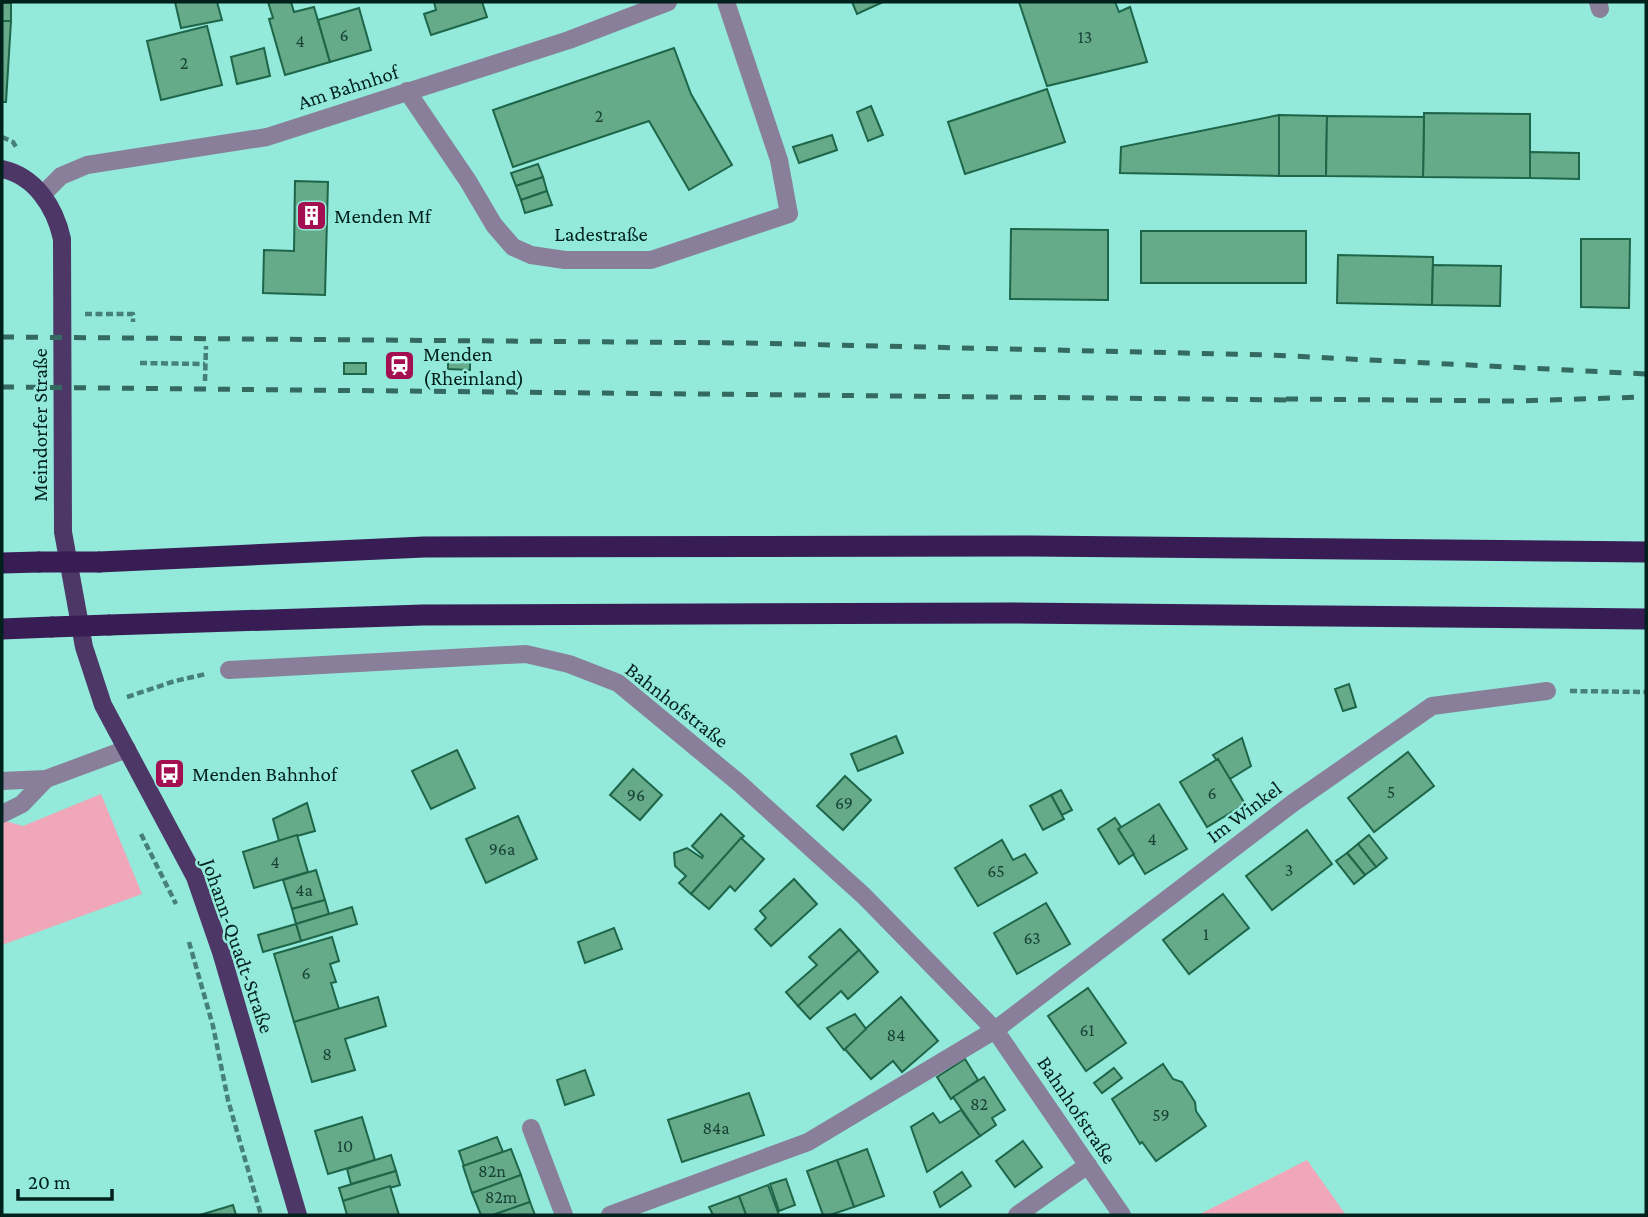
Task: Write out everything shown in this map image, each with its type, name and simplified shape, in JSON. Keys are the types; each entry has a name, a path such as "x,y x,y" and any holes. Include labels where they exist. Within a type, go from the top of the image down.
{"highway":[{"path":"2,564 424,547 1031,546 1646,552"},
{"path":"2,629 437,615 1026,613 1646,619"}],"main road":[{"name":"Meindorfer Straße","path":"2,169 14,171 42,195 56,216 64,250 63,532 84,647 103,705"},
{"name":"Johann-Quadt-Straße","path":"103,705 195,877 221,952 298,1215"}],"street":[{"name":"Am Bahnhof","path":"42,195 61,176 87,165 267,137 569,40 668,2"},
{"name":"Ladestraße","path":"407,91 468,181 494,225 513,247 530,255 565,260 651,260 789,214 779,160 726,2"},
{"name":"Bahnhofstraße","path":"229,670 526,654 569,664 618,683 739,783 864,895 995,1030 1122,1215"},
{"name":"Im Winkel","path":"995,1030 1293,803 1432,706 1547,691"},
{"path":"2,781 46,779 127,749"},
{"path":"2,814 22,804 46,779"},
{"path":"610,1215 808,1142 995,1030"},
{"path":"531,1128 564,1215"},
{"path":"1017,1215 1088,1165"}],"path":[{"path":"90,314 133,314 133,322"},
{"path":"205,381 206,346"},
{"path":"140,363 205,364"},
{"path":"103,705 175,681 229,670"},
{"path":"1547,691 1646,692"},
{"path":"139,830 180,914"},
{"path":"188,939 213,1026 228,1100 261,1215"}],"shaded area":[{"path":"101,794 142,894 2,945 2,820 23,826"},
{"path":"1307,1160 1346,1215 1198,1215"}],"building":[{"path":"175,2 217,2 222,20 181,28"},
{"path":"268,2 291,2 294,12 314,7 330,62 285,75 269,19 273,18"},
{"path":"434,2 482,2 487,17 431,35 424,14 436,10"},
{"path":"852,2 883,2 857,14"},
{"path":"1019,2 1115,2 1119,12 1130,7 1147,62 1047,86"},
{"path":"2,3 11,3 11,21 2,21"},
{"path":"359,8 371,50 330,62 318,20"},
{"path":"2,21 11,21 6,102 2,102"},
{"path":"207,26 222,85 161,100 147,41"},
{"path":"264,48 270,76 237,84 231,57"},
{"path":"674,48 691,94 732,165 689,190 649,121 513,167 493,110"},
{"path":"1047,89 1065,142 965,174 948,122"},
{"path":"871,106 883,135 868,141 857,112"},
{"path":"1424,113 1530,114 1530,178 1423,177"},
{"path":"1279,115 1279,176 1120,173 1121,147"},
{"path":"1279,115 1327,116 1326,176 1279,176"},
{"path":"1327,116 1424,117 1423,177 1326,176"},
{"path":"832,135 837,150 799,163 793,147"},
{"path":"1530,152 1579,153 1579,179 1530,178"},
{"path":"538,164 543,177 516,186 511,173"},
{"path":"543,177 547,191 521,200 516,186"},
{"name":"Menden Mf","path":"295,181 328,182 325,295 263,293 264,250 294,251"},
{"path":"547,191 552,205 525,213 521,200"},
{"path":"1011,229 1108,230 1108,300 1010,299"},
{"path":"1141,231 1306,231 1306,283 1141,283"},
{"path":"1581,239 1630,239 1629,308 1581,307"},
{"path":"1338,255 1433,257 1432,305 1337,303"},
{"path":"1433,265 1501,266 1500,306 1432,305"},
{"path":"448,359 470,359 470,370 448,369"},
{"path":"344,363 366,363 366,374 344,374"},
{"path":"1349,684 1356,707 1343,711 1335,689"},
{"path":"896,736 903,753 858,771 851,754"},
{"path":"1242,738 1251,766 1230,779 1213,755"},
{"path":"457,750 475,788 431,809 412,771"},
{"path":"1408,752 1434,786 1374,832 1348,798"},
{"path":"1218,759 1245,804 1207,827 1180,782"},
{"path":"633,769 662,795 640,820 610,795"},
{"path":"845,776 871,800 843,830 817,806"},
{"path":"1061,790 1072,810 1062,815 1051,795"},
{"path":"1051,795 1064,819 1043,830 1030,806"},
{"path":"307,803 315,831 279,841 273,819"},
{"path":"1159,804 1187,849 1145,874 1118,829"},
{"path":"721,814 744,836 691,894 679,883 686,876 675,866 674,853 687,848 702,858 692,846"},
{"path":"518,816 537,859 486,883 466,839"},
{"path":"1115,818 1121,827 1118,829 1134,854 1119,864 1098,829"},
{"path":"1307,830 1332,864 1272,910 1246,876"},
{"path":"297,835 308,872 254,888 243,852"},
{"path":"1369,835 1387,858 1376,867 1358,844"},
{"path":"741,838 764,859 735,891 730,886 709,909 691,894"},
{"path":"1002,840 1013,860 1025,854 1037,873 978,906 955,868"},
{"path":"1358,844 1376,867 1365,875 1347,853"},
{"path":"1347,853 1365,875 1354,884 1336,861"},
{"path":"316,870 325,900 292,909 283,880"},
{"path":"794,879 817,904 771,946 755,929 766,918 760,911"},
{"path":"1223,894 1249,928 1189,974 1163,940"},
{"path":"325,900 329,914 296,924 292,909"},
{"path":"1046,903 1070,944 1017,974 994,933"},
{"path":"352,907 357,924 301,941 296,924"},
{"path":"296,924 301,941 263,952 258,935"},
{"path":"614,928 622,949 585,963 578,942"},
{"path":"840,929 859,950 798,1006 786,992 817,965 809,957"},
{"path":"332,937 339,961 330,964 336,982 331,983 339,1009 294,1022 274,954"},
{"path":"859,950 878,972 848,999 841,991 810,1019 798,1006"},
{"path":"1088,988 1126,1043 1086,1071 1048,1016"},
{"path":"378,997 386,1026 345,1039 355,1070 312,1082 294,1022"},
{"path":"901,997 938,1041 902,1072 893,1061 871,1079 844,1048"},
{"path":"855,1014 866,1029 844,1050 827,1028"},
{"path":"965,1059 978,1080 951,1099 937,1077"},
{"path":"1163,1064 1173,1079 1182,1082 1206,1126 1156,1161 1142,1142 1140,1144 1112,1099"},
{"path":"1114,1068 1122,1078 1102,1093 1094,1083"},
{"path":"585,1070 594,1095 565,1105 557,1080"},
{"path":"984,1077 1005,1110 992,1118 996,1125 980,1136 953,1097"},
{"path":"749,1093 764,1135 682,1162 668,1120"},
{"path":"961,1110 980,1136 927,1172 911,1127 933,1113 940,1123"},
{"path":"362,1117 375,1160 328,1174 315,1131"},
{"path":"497,1137 503,1152 464,1166 459,1151"},
{"path":"1023,1141 1042,1167 1015,1187 996,1161"},
{"path":"511,1149 521,1175 472,1193 463,1166"},
{"path":"867,1149 884,1196 854,1207 837,1160"},
{"path":"391,1155 396,1171 351,1184 347,1169"},
{"path":"837,1160 854,1207 823,1215 807,1171"},
{"path":"396,1171 400,1185 343,1201 339,1188"},
{"path":"962,1172 971,1186 940,1207 934,1192"},
{"path":"521,1175 530,1202 493,1215 481,1215 472,1193"},
{"path":"786,1179 795,1205 779,1211 770,1184"},
{"path":"768,1185 779,1215 746,1215 739,1196"},
{"path":"390,1186 399,1215 347,1215 343,1201"},
{"path":"739,1196 746,1215 713,1215 709,1207"},
{"path":"530,1202 535,1215 493,1215"},
{"path":"233,1205 236,1215 200,1215"}],"railway":[{"path":"2,337 747,343 1271,355 1646,374"},
{"path":"2,387 1295,400"},
{"path":"1286,399 1514,401 1646,397"}],"place":[{"name":"Menden Mf","path":"311,216"},
{"name":"Menden (Rheinland)","path":"400,366"},
{"name":"Menden Bahnhof","path":"169,774"}]}
